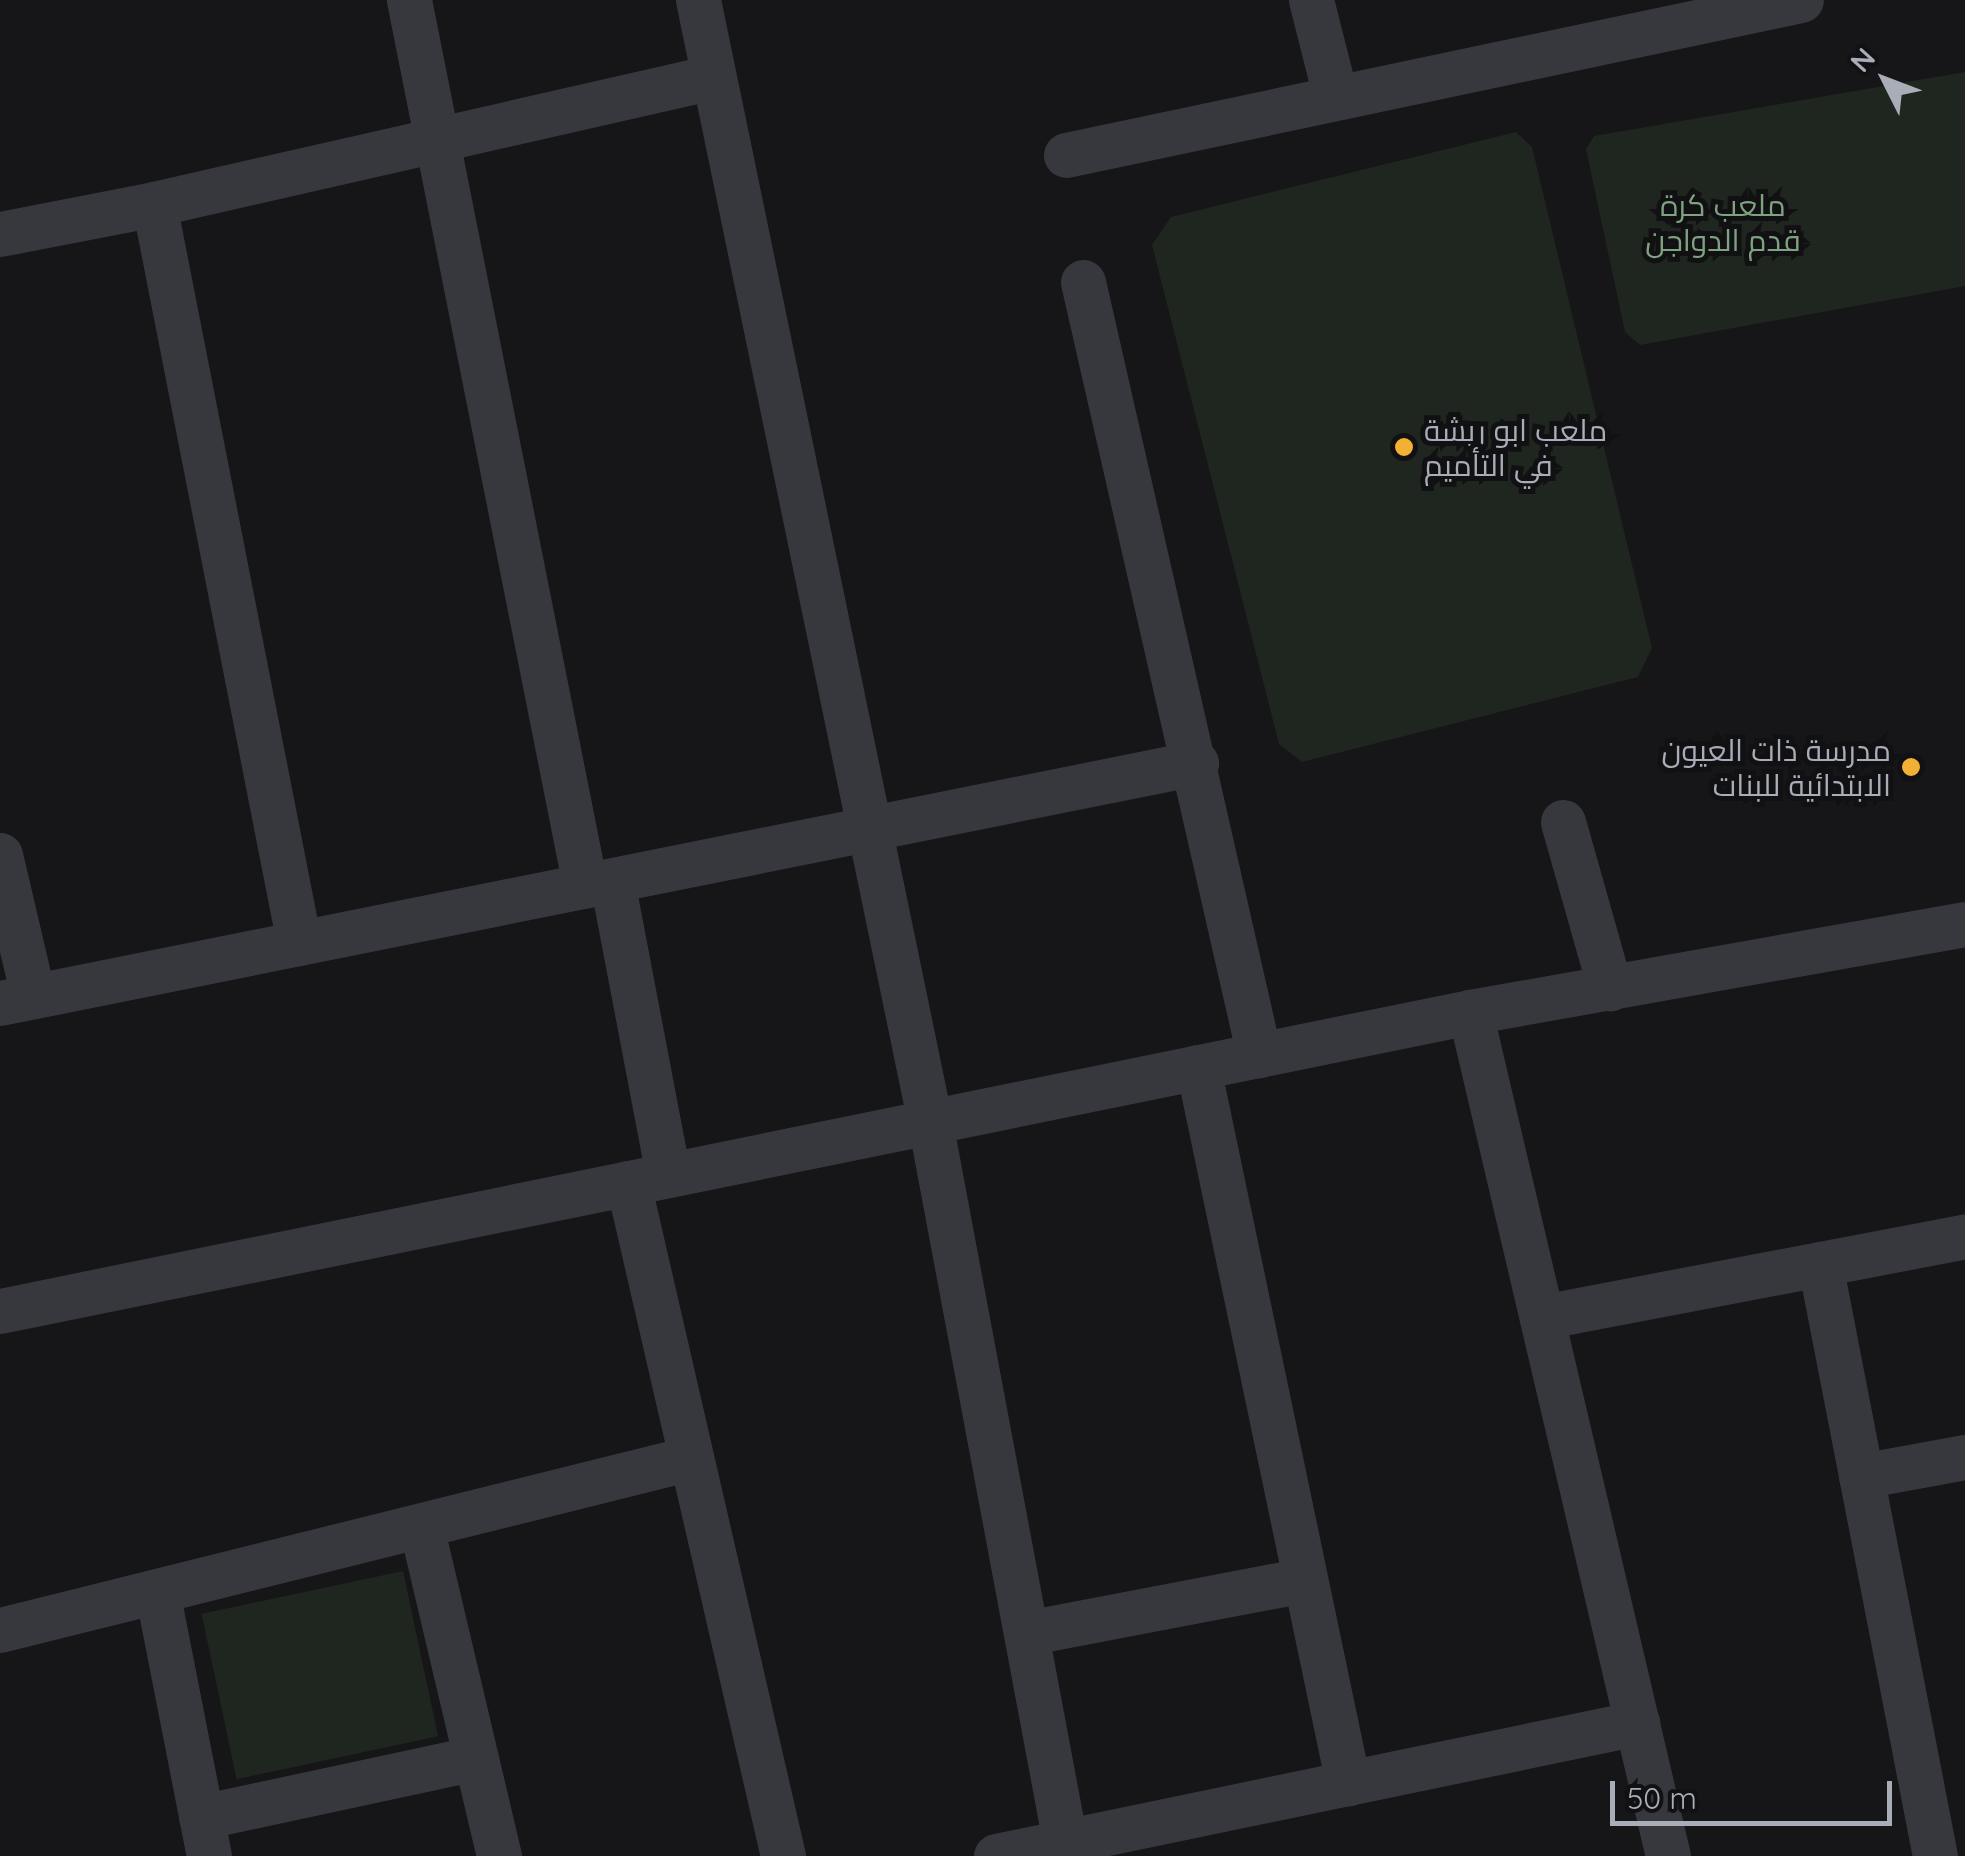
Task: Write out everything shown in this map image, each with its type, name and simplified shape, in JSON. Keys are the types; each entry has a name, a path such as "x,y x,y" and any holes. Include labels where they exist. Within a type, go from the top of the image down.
{"street":[{"path":"408,0 435,140 599,884 691,1458 783,1856"},
{"path":"698,0 930,1122 1065,1842"},
{"path":"1311,0 1335,96"},
{"path":"1066,155 1801,0"},
{"path":"0,234 154,204 713,77"},
{"path":"154,204 299,943"},
{"path":"1083,282 1196,763 1259,1055"},
{"path":"0,855 16,1000 1196,763"},
{"path":"1563,822 1610,988"},
{"path":"0,1311 1470,1012 1965,924"},
{"path":"1470,1012 1668,1856"},
{"path":"1198,1067 1348,1783"},
{"path":"1542,1317 1965,1236"},
{"path":"1820,1264 1935,1856"},
{"path":"1861,1476 1965,1457"},
{"path":"0,1630 691,1458"},
{"path":"420,1526 499,1856"},
{"path":"1026,1634 1305,1580"},
{"path":"157,1591 205,1836 476,1758"},
{"path":"996,1856 1637,1723"}],"green space":[{"name":"ملعب كرة قدم الدواجن","path":"1965,72 1965,286 1640,345 1625,332 1586,149 1594,136"},
{"name":"ملعب ابو ريشة في التأميم","path":"1516,132 1532,147 1652,648 1638,677 1302,762 1279,744 1152,245 1171,217"},
{"path":"403,1571 438,1736 237,1779 202,1614"}],"place":[{"name":"ملعب ابو ريشة في التأميم","path":"1404,447"},
{"name":"مدرسة ذات العيون الابتدائية للبنات","path":"1911,767"}]}
